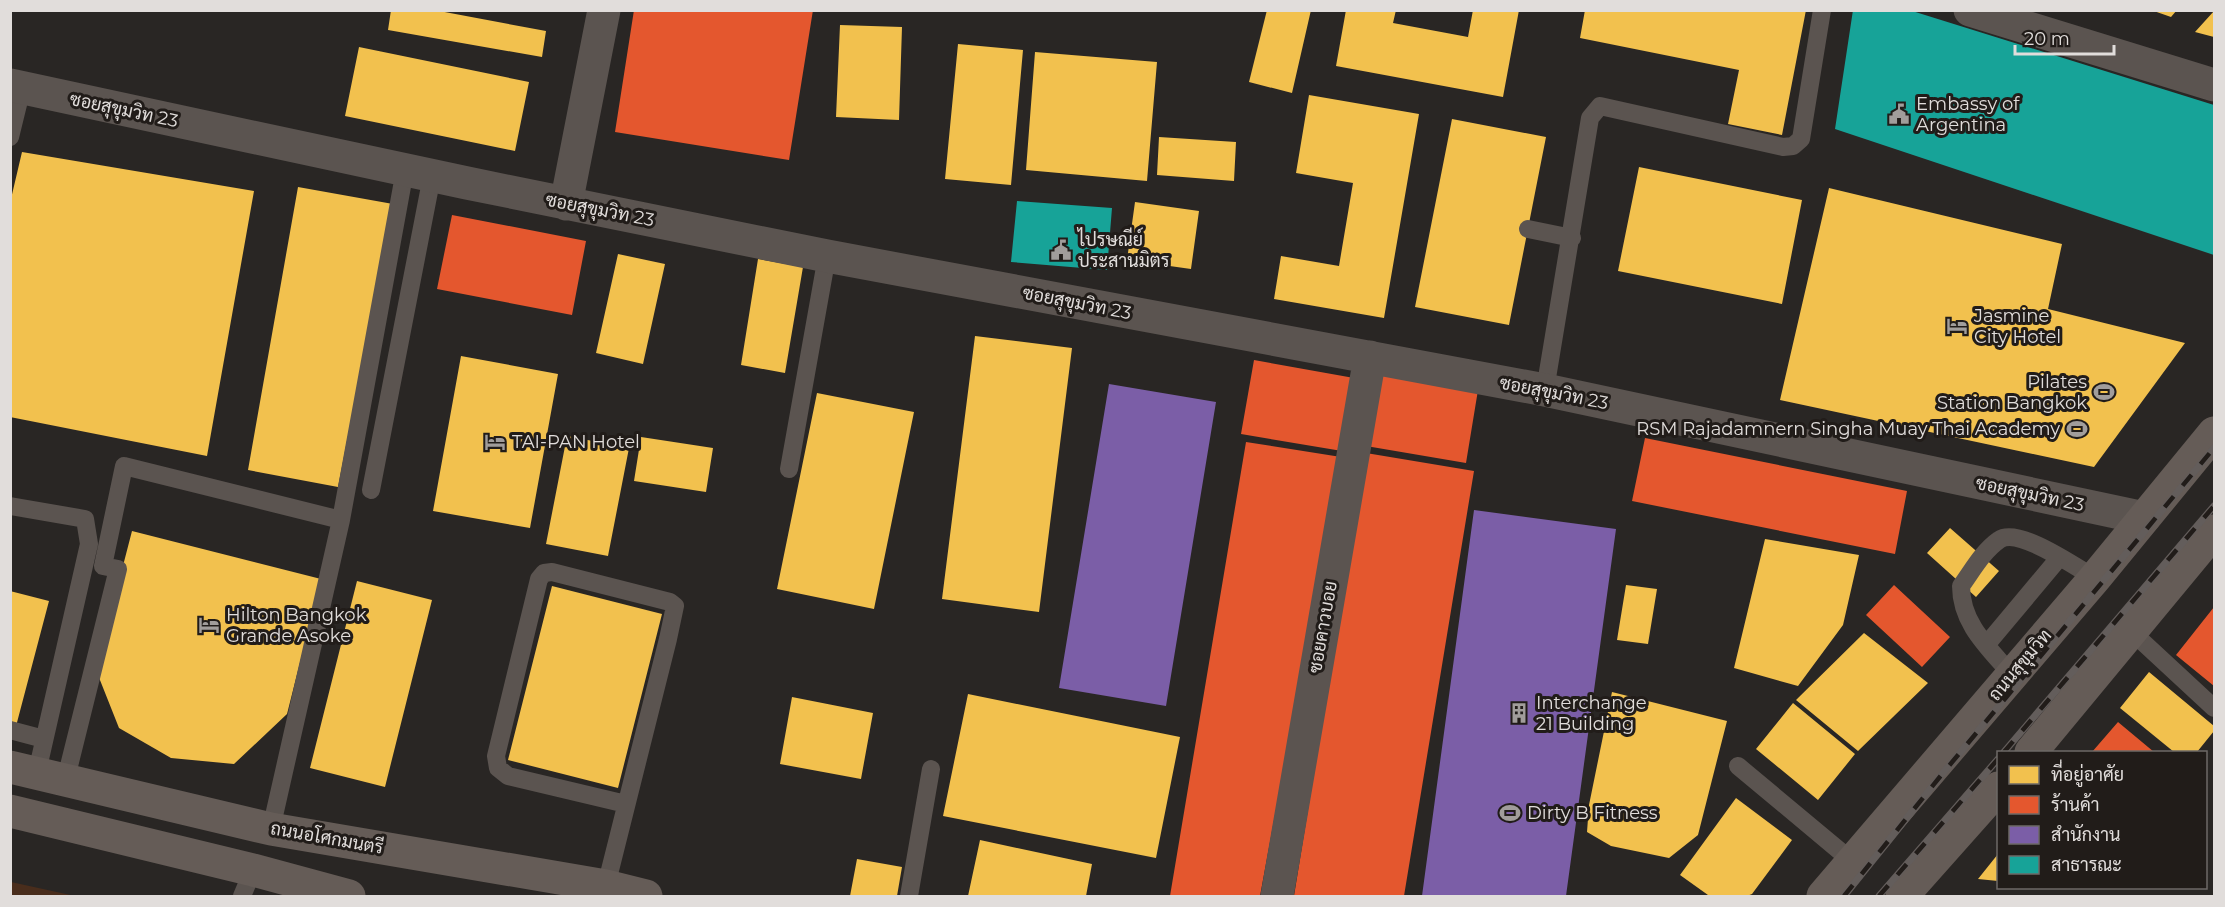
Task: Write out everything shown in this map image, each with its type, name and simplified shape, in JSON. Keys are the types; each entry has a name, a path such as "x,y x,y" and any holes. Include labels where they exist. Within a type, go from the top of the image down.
{"main road":[{"name":"ถนนสุขุมวิท","path":"1823,897 2095,578 2214,433"},
{"path":"2033,751 2214,531"},
{"name":"ถนนอโศกมนตรี","path":"38,772 197,813 271,829 606,886 645,896"},
{"path":"1902,897 1997,789"},
{"path":"10,811 248,883 349,897"}],"street":[{"path":"566,204 604,10"},
{"path":"1970,10 2214,85"},
{"name":"ซอยสุขุมวิท 23","path":"16,87 566,204 827,256 1545,390 2144,518"},
{"name":"ซอยคาวบอย","path":"1276,897 1370,357"}],"lane":[{"path":"1545,390 1572,238 1590,118 1600,106 1784,147 1793,146 1801,139 1822,10"},
{"path":"10,137 16,87"},
{"path":"371,490 419,173"},
{"path":"271,829 419,173"},
{"path":"1528,229 1572,238"},
{"path":"789,469 827,256"},
{"path":"38,772 118,569 103,566 124,465 341,520"},
{"path":"10,506 85,519 89,530 89,544 38,772"},
{"path":"2012,675 1970,624 1963,608 1961,586 1984,555 1998,540 2015,537 2029,541 2095,578"},
{"path":"1987,644 2059,558"},
{"path":"606,886 675,606 670,602 552,572 544,573 539,579 496,756 498,768 508,776 626,804"},
{"path":"2132,632 2214,708"},
{"path":"10,730 44,739"},
{"path":"1738,766 1853,862"},
{"path":"909,897 931,769"}],"shaded area":[{"path":"11,882 75,896 11,896"}],"building: ที่อยู่อาศัย":[{"path":"391,10 434,10 546,31 542,57 388,30"},
{"path":"1267,10 1311,10 1292,93 1249,82"},
{"path":"1346,10 1396,10 1393,23 1468,37 1473,10 1519,10 1503,97 1336,66"},
{"path":"1585,10 1806,10 1782,135 1728,124 1739,70 1580,38"},
{"path":"2151,10 2177,10 2171,17"},
{"path":"2214,11 2214,37 2195,32"},
{"path":"840,25 902,27 899,120 836,117"},
{"path":"958,44 1023,50 1011,185 945,179"},
{"path":"359,47 529,82 515,151 345,116"},
{"path":"1035,52 1157,62 1147,181 1026,170"},
{"path":"1309,95 1419,114 1384,318 1274,299 1281,256 1339,266 1353,183 1296,173"},
{"path":"1452,119 1546,137 1509,325 1415,307"},
{"path":"1159,137 1236,142 1234,181 1157,175"},
{"path":"22,152 254,191 207,456 10,417 10,203"},
{"path":"1639,167 1802,200 1782,304 1618,271"},
{"path":"298,187 393,204 338,487 248,470"},
{"name":"Jasmine City Hotel","path":"1829,188 2062,244 2048,309 2185,343 2094,467 1780,400"},
{"path":"1135,202 1199,211 1191,269 1127,260"},
{"path":"618,254 665,264 643,364 596,353"},
{"path":"758,259 803,267 785,373 741,365"},
{"path":"975,336 1072,348 1039,612 942,599"},
{"name":"TAI-PAN Hotel","path":"461,356 558,374 530,528 433,511"},
{"path":"817,393 914,412 874,609 777,589"},
{"path":"567,436 629,448 608,556 546,544"},
{"path":"641,437 713,448 706,492 634,481"},
{"path":"1950,528 1999,571 1976,597 1927,553"},
{"name":"Hilton Bangkok Grande Asoke","path":"132,531 321,579 287,714 234,764 171,758 119,728 96,670"},
{"path":"1765,539 1859,555 1843,625 1798,686 1734,668"},
{"path":"357,581 432,600 385,787 310,768"},
{"path":"1626,585 1657,589 1648,644 1617,640"},
{"path":"552,586 662,614 618,788 508,760"},
{"path":"10,591 49,601 15,730 10,728"},
{"path":"1864,633 1928,683 1858,751 1796,700"},
{"path":"2149,672 2214,726 2214,731 2198,751 2173,751 2120,708"},
{"path":"1612,692 1727,721 1698,835 1669,858 1611,846 1587,832 1589,805"},
{"path":"968,694 1180,737 1156,858 943,816"},
{"path":"792,697 873,713 861,779 780,764"},
{"path":"1793,703 1855,754 1818,800 1756,749"},
{"path":"1736,798 1792,840 1752,894 1747,896 1708,895 1680,875"},
{"path":"980,840 1092,864 1086,896 968,896"},
{"path":"1997,855 1997,881 1978,879"},
{"path":"857,859 902,867 897,896 850,896"}],"building: ร้านค้า":[{"path":"634,10 813,10 789,160 615,132"},
{"path":"452,215 586,241 572,315 437,289"},
{"path":"1254,360 1354,378 1342,451 1241,434"},
{"path":"1378,373 1478,390 1466,463 1366,446"},
{"path":"1645,438 1907,491 1895,554 1632,501"},
{"path":"1246,442 1341,457 1260,896 1170,896"},
{"path":"1366,453 1474,471 1404,896 1294,896"},
{"path":"1894,585 1950,637 1922,667 1866,615"},
{"path":"2214,607 2214,686 2176,655"},
{"path":"2118,722 2153,751 2093,751"}],"building: สำนักงาน":[{"path":"1109,384 1216,402 1166,706 1059,688"},
{"name":"Interchange 21 Building","path":"1474,510 1616,529 1566,896 1422,896"}],"building: สาธารณะ":[{"path":"1853,10 1909,10 2214,105 2214,255 1835,129"},
{"path":"1017,201 1112,208 1107,270 1011,262"}],"railway":[{"path":"1844,896 1943,773 2214,448"},
{"path":"2005,751 2214,506"},
{"path":"1879,896 1997,760"}],"place":[{"name":"Embassy of Argentina","path":"1899,114"},
{"name":"ไปรษณีย์ ประสานมิตร","path":"1061,250"},
{"name":"Jasmine City Hotel","path":"1957,326"},
{"name":"Pilates Station Bangkok","path":"2104,392"},
{"name":"RSM Rajadamnern Singha Muay Thai Academy","path":"2077,429"},
{"name":"TAI-PAN Hotel","path":"495,442"},
{"name":"Hilton Bangkok Grande Asoke","path":"209,625"},
{"name":"Interchange 21 Building","path":"1519,713"},
{"name":"Dirty B Fitness","path":"1510,813"}]}
